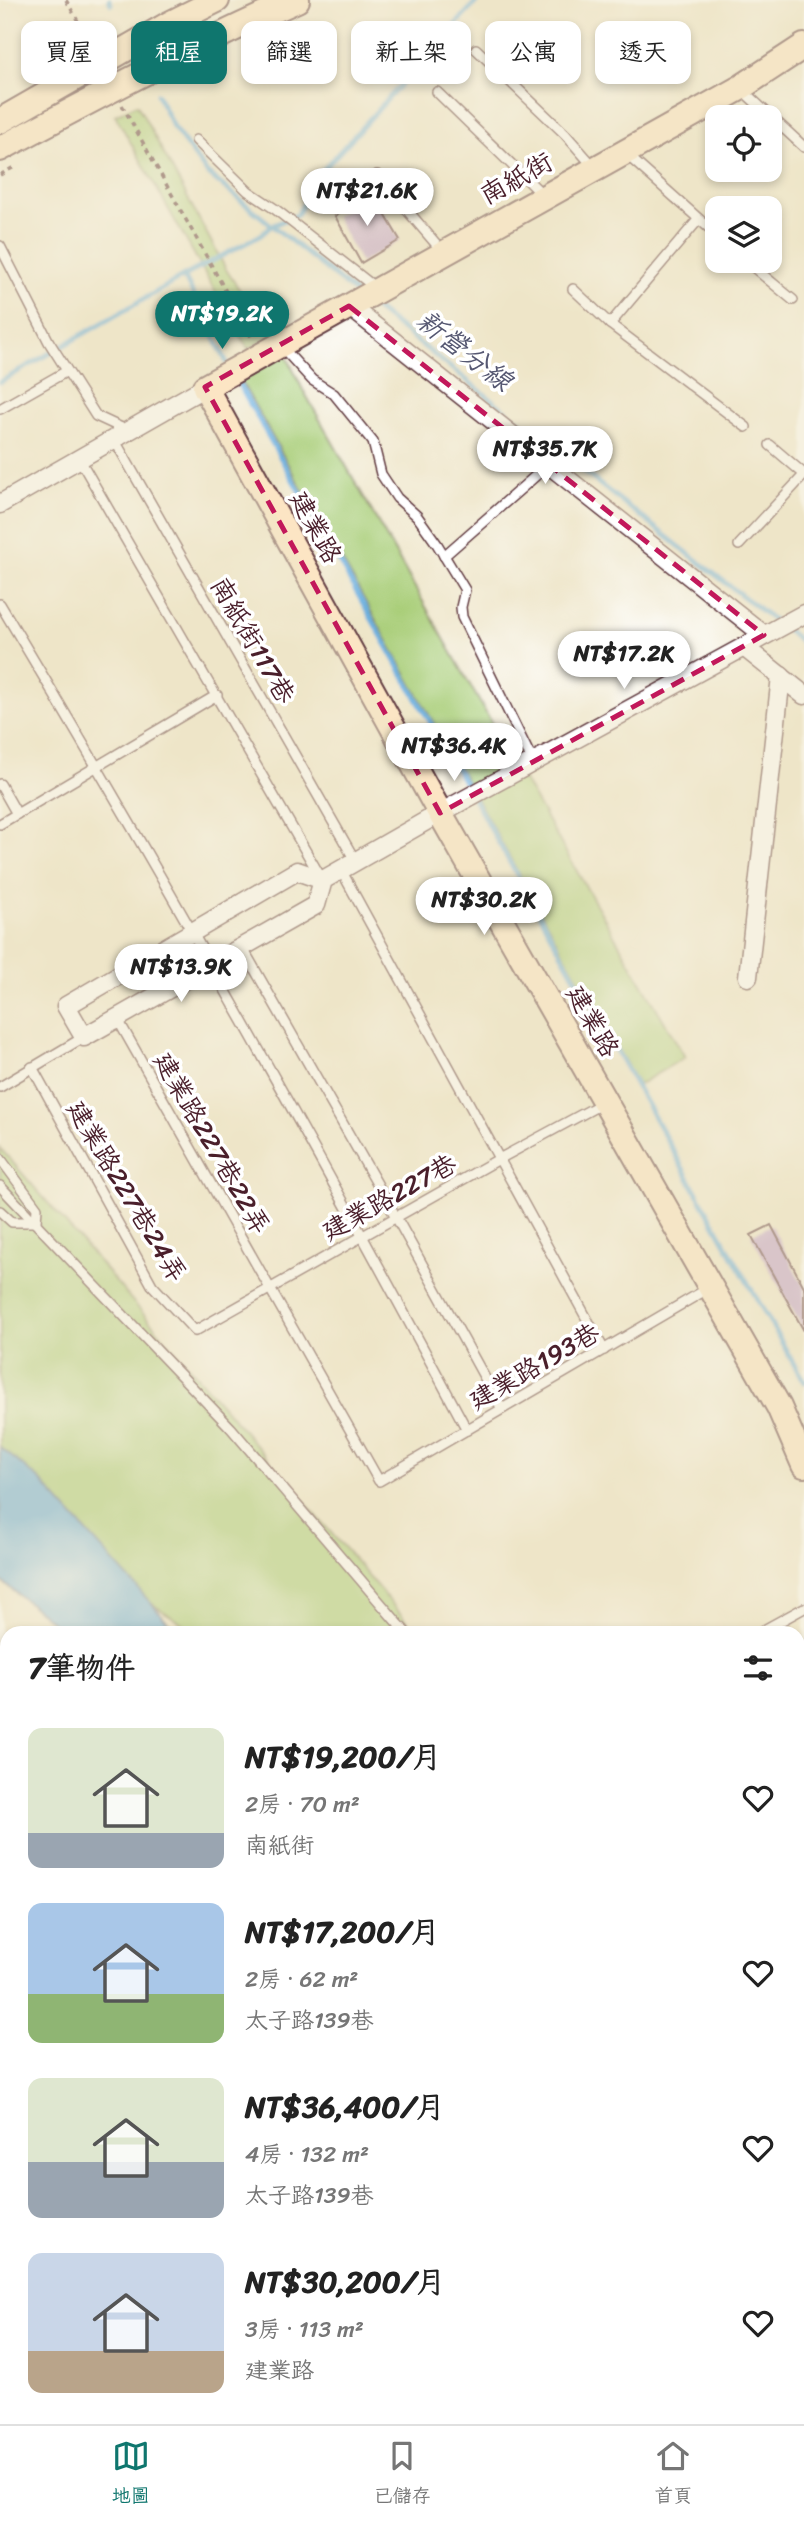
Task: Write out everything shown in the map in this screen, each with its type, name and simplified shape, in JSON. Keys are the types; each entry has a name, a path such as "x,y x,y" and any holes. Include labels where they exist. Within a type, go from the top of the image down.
{"street":[{"path":"0,121 171,23 217,0"},
{"path":"0,149 116,86 220,34 297,0"},
{"name":"南紙街","path":"0,504 740,88 804,46"},
{"path":"349,306 548,464 771,631"},
{"name":"建業路","path":"205,387 440,813 779,1406 804,1465"},
{"path":"323,880 297,871 65,1006 84,1037 316,905 323,880 440,813 803,615"},
{"path":"744,647 804,695"},
{"path":"748,977 780,676"}],"lane":[{"path":"476,50 565,134 595,168"},
{"path":"740,88 804,147"},
{"path":"437,92 545,197"},
{"path":"196,140 248,191 378,290"},
{"path":"624,152 705,226"},
{"path":"377,175 444,253"},
{"path":"610,324 698,220"},
{"path":"0,246 49,342 67,371 96,416 121,435"},
{"path":"760,273 793,300"},
{"path":"573,289 610,324 746,427"},
{"path":"271,350 334,394 373,442 381,474 397,498 417,516 465,590 462,617 533,762"},
{"path":"0,409 67,371"},
{"name":"南紙街117巷","path":"121,435 349,866 499,1159 604,1350"},
{"path":"739,545 804,474 770,445"},
{"path":"80,460 323,880"},
{"path":"444,556 548,464"},
{"path":"0,604 193,932 363,1236 467,1430"},
{"path":"0,824 217,695"},
{"path":"0,784 17,814"},
{"path":"242,947 397,1217 502,1409"},
{"name":"建業路227巷22弄","path":"117,1018 379,1480"},
{"path":"0,1087 84,1037"},
{"name":"建業路227巷24弄","path":"32,1068 152,1285 195,1331"},
{"name":"建業路227巷","path":"195,1331 605,1102"},
{"path":"0,1158 37,1208 36,1222"},
{"path":"0,1186 231,1428 400,1626"},
{"path":"0,1211 12,1222 36,1222"},
{"name":"建業路193巷","path":"379,1480 710,1288"},
{"path":"772,1626 804,1608"}],"path":[{"path":"66,0 78,21"},
{"path":"111,110 122,104 215,274 271,350"},
{"path":"0,175 22,162"}],"highlighted area":[{"path":"349,306 764,635 440,813 205,387"}],"green space":[{"path":"137,104 227,271 271,337 248,349 115,115"},
{"path":"285,352 302,388 525,782 685,1057 638,1085 238,376"},
{"path":"0,1148 411,1626 186,1626 32,1526 0,1500"}],"water":[{"path":"0,1447 40,1480 172,1626 57,1626 0,1580"}],"building":[{"path":"373,194 400,240 361,263 335,216"},
{"path":"771,1225 804,1287 804,1331 751,1235"}],"waterway":[{"name":"新營分線","path":"109,0 111,4"},
{"name":"新營分線","path":"0,382 261,235 271,226 297,215 322,171 478,0"},
{"name":"新營分線","path":"157,94 173,127 207,173 358,295"},
{"path":"184,276 229,367"},
{"name":"新營分線","path":"368,303 804,644"},
{"path":"236,379 804,1382"}]}
